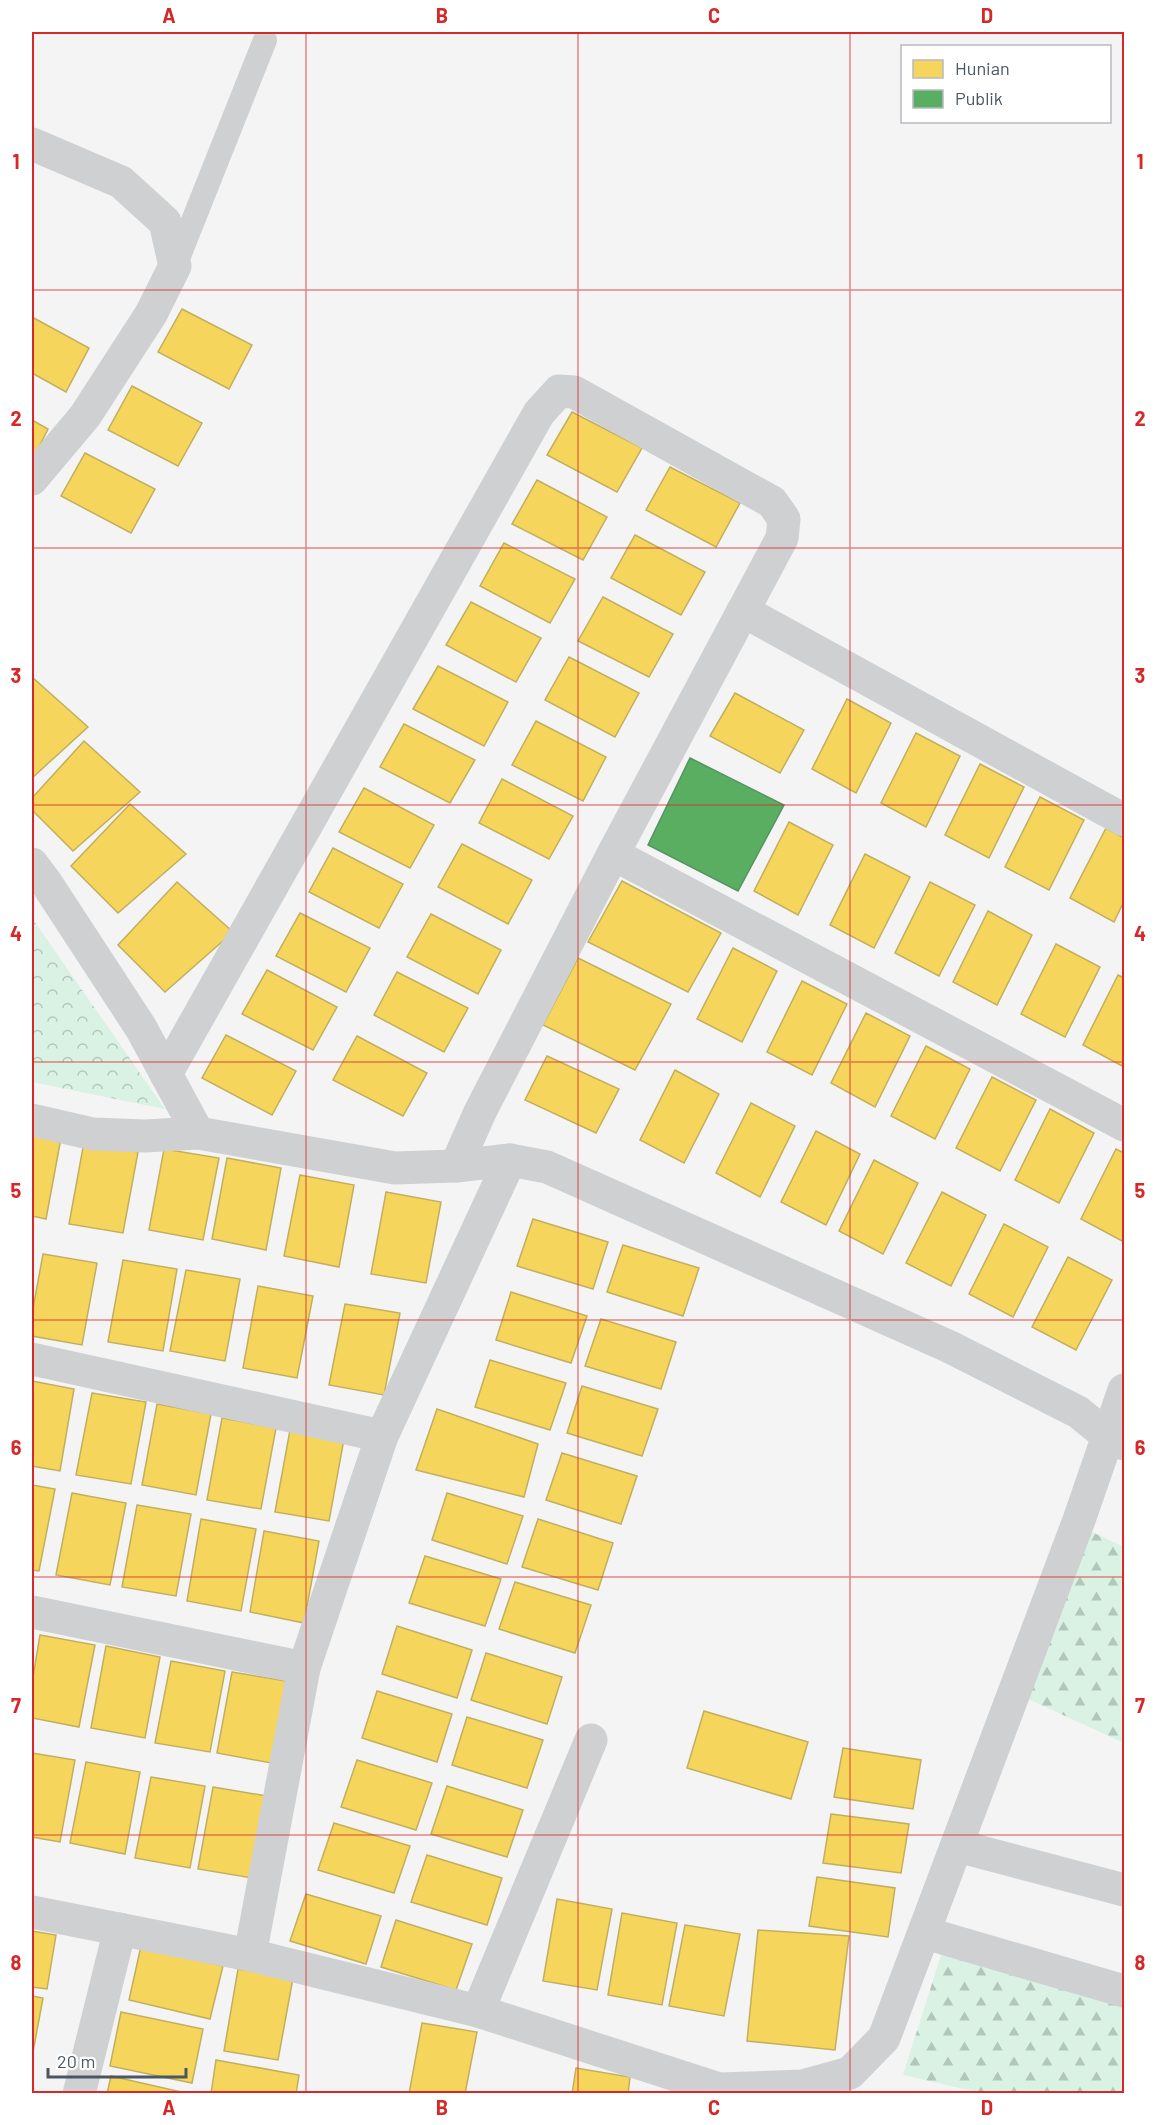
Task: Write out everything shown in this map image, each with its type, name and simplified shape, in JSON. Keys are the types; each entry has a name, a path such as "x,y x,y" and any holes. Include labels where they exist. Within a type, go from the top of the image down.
{"street":[{"path":"32,144 121,182 165,222 175,266 151,314 85,416 32,479"},
{"path":"166,1074 539,413 559,391 574,392 772,502 784,519 782,538 613,854 480,1112 456,1166"},
{"path":"743,611 1125,820"},
{"path":"613,854 1125,1125"},
{"path":"32,864 141,1028 198,1133"},
{"path":"32,1120 93,1134 145,1136 198,1133 395,1168 456,1166 510,1160 547,1167 950,1347 1078,1412 1117,1441"},
{"path":"250,1955 304,1668 382,1436 510,1160"},
{"path":"32,1359 382,1436"},
{"path":"32,1912 250,1955 478,2011 719,2091 803,2086 850,2073 884,2038 957,1846 1117,1441 1125,1390"},
{"path":"32,1612 304,1668"},
{"path":"478,2011 591,1740"},
{"path":"957,1846 1125,1890"},
{"path":"79,2094 120,1929"},
{"path":"925,1933 1125,1991"}],"lane":[{"path":"175,266 265,40"}],"green space":[{"path":"32,918 165,1109 32,1082"},
{"path":"1090,1531 1124,1547 1124,1743 1028,1699"},
{"path":"943,1949 1124,1997 1124,2093 981,2093 903,2075"}],"building: Hunian":[{"path":"182,309 252,345 229,389 158,352"},
{"path":"32,317 89,348 66,392 32,373"},
{"path":"132,386 202,423 178,466 108,430"},
{"path":"572,412 642,448 617,492 547,455"},
{"path":"32,420 48,429 32,461"},
{"path":"85,453 155,489 131,533 61,496"},
{"path":"670,467 740,503 716,547 646,510"},
{"path":"537,480 607,517 583,560 512,524"},
{"path":"635,535 705,572 681,615 611,578"},
{"path":"504,543 575,579 550,623 480,586"},
{"path":"603,597 673,634 649,677 578,641"},
{"path":"471,602 541,638 516,682 446,645"},
{"path":"569,657 639,693 615,737 545,700"},
{"path":"438,666 508,702 484,746 413,709"},
{"path":"32,677 88,727 32,778"},
{"path":"735,693 804,730 780,773 710,736"},
{"path":"847,699 891,723 856,793 812,769"},
{"path":"536,721 606,757 583,801 512,765"},
{"path":"404,724 475,760 450,803 380,767"},
{"path":"916,733 960,756 926,827 881,803"},
{"path":"84,741 140,792 73,851 32,810 32,798"},
{"path":"980,764 1024,787 989,858 945,835"},
{"path":"502,779 573,816 549,859 479,823"},
{"path":"364,788 434,825 410,868 339,832"},
{"path":"1040,797 1084,820 1049,890 1005,867"},
{"path":"130,804 186,854 118,913 71,866"},
{"path":"789,822 833,845 798,915 754,891"},
{"path":"1106,828 1124,838 1124,901 1114,922 1070,898"},
{"path":"462,844 532,880 508,924 438,887"},
{"path":"333,848 403,884 379,928 309,892"},
{"path":"865,854 910,877 874,948 830,925"},
{"path":"622,881 721,933 688,992 588,942"},
{"path":"177,882 233,932 165,992 118,945"},
{"path":"930,882 975,905 939,976 895,953"},
{"path":"988,911 1032,935 997,1005 953,982"},
{"path":"300,913 370,948 346,992 276,956"},
{"path":"431,914 501,950 478,994 407,957"},
{"path":"1056,944 1100,967 1065,1037 1021,1014"},
{"path":"733,948 777,971 742,1042 697,1019"},
{"path":"578,958 671,1004 635,1070 543,1025"},
{"path":"267,970 337,1007 313,1050 242,1014"},
{"path":"397,972 468,1008 444,1052 374,1015"},
{"path":"1118,975 1124,978 1124,1067 1083,1045"},
{"path":"802,981 847,1004 812,1075 767,1052"},
{"path":"866,1013 910,1036 875,1107 831,1083"},
{"path":"226,1035 296,1071 272,1115 202,1078"},
{"path":"357,1036 427,1073 403,1116 333,1080"},
{"path":"926,1046 970,1069 935,1139 891,1116"},
{"path":"547,1056 619,1089 596,1133 525,1100"},
{"path":"675,1070 719,1094 684,1163 640,1140"},
{"path":"992,1077 1036,1100 1000,1171 956,1148"},
{"path":"751,1103 795,1126 760,1197 716,1173"},
{"path":"1050,1109 1094,1133 1059,1203 1015,1180"},
{"path":"816,1131 860,1154 826,1225 781,1202"},
{"path":"32,1132 61,1138 46,1219 32,1216"},
{"path":"84,1142 138,1152 123,1233 69,1224"},
{"path":"164,1149 219,1158 203,1240 149,1230"},
{"path":"1116,1149 1124,1153 1124,1242 1081,1219"},
{"path":"227,1158 281,1168 266,1250 212,1239"},
{"path":"874,1160 918,1183 883,1254 839,1231"},
{"path":"300,1175 354,1185 339,1267 284,1256"},
{"path":"386,1192 441,1202 426,1283 371,1274"},
{"path":"942,1192 986,1215 951,1286 906,1263"},
{"path":"533,1219 608,1242 593,1289 517,1266"},
{"path":"1004,1224 1048,1247 1013,1317 969,1294"},
{"path":"623,1245 699,1268 683,1316 607,1292"},
{"path":"43,1254 97,1263 82,1345 32,1336 32,1314"},
{"path":"1068,1257 1112,1280 1076,1350 1032,1327"},
{"path":"123,1260 177,1269 163,1351 108,1342"},
{"path":"186,1270 240,1279 225,1361 170,1351"},
{"path":"258,1286 313,1296 297,1378 243,1368"},
{"path":"511,1292 587,1316 571,1363 496,1340"},
{"path":"345,1304 400,1313 384,1395 329,1385"},
{"path":"601,1319 676,1342 661,1389 585,1366"},
{"path":"490,1360 566,1383 550,1430 475,1407"},
{"path":"32,1381 74,1389 60,1471 32,1466"},
{"path":"582,1386 658,1409 642,1456 567,1433"},
{"path":"92,1393 146,1402 131,1484 76,1475"},
{"path":"157,1404 211,1414 196,1495 142,1485"},
{"path":"437,1409 538,1444 524,1497 416,1470"},
{"path":"222,1418 276,1428 261,1509 207,1500"},
{"path":"290,1430 344,1439 329,1521 275,1512"},
{"path":"562,1453 637,1476 621,1524 546,1500"},
{"path":"32,1485 55,1489 39,1571 32,1570"},
{"path":"72,1493 126,1503 110,1585 56,1575"},
{"path":"447,1493 523,1516 507,1564 432,1540"},
{"path":"137,1505 191,1514 176,1596 122,1587"},
{"path":"201,1519 256,1529 241,1611 187,1601"},
{"path":"538,1519 613,1543 598,1590 522,1567"},
{"path":"264,1531 319,1541 304,1623 250,1612"},
{"path":"425,1556 501,1579 485,1626 409,1603"},
{"path":"515,1582 591,1605 575,1653 499,1629"},
{"path":"397,1626 472,1650 457,1698 382,1674"},
{"path":"40,1635 95,1645 79,1727 32,1718 32,1683"},
{"path":"106,1646 160,1657 145,1738 91,1728"},
{"path":"486,1653 562,1677 547,1724 471,1700"},
{"path":"171,1661 225,1671 210,1752 155,1743"},
{"path":"232,1672 286,1681 271,1763 217,1753"},
{"path":"377,1691 452,1714 437,1762 362,1738"},
{"path":"704,1711 808,1742 791,1799 687,1768"},
{"path":"467,1717 543,1740 527,1788 452,1765"},
{"path":"843,1748 921,1760 913,1809 834,1797"},
{"path":"32,1753 75,1760 60,1842 32,1837"},
{"path":"357,1760 432,1783 416,1830 341,1807"},
{"path":"86,1762 140,1772 125,1854 70,1843"},
{"path":"151,1777 205,1786 190,1868 135,1858"},
{"path":"447,1786 523,1810 507,1857 431,1834"},
{"path":"213,1787 267,1796 252,1878 198,1869"},
{"path":"831,1814 909,1824 901,1873 823,1863"},
{"path":"334,1823 410,1846 394,1893 318,1870"},
{"path":"427,1855 502,1878 487,1925 411,1902"},
{"path":"817,1877 895,1888 888,1937 809,1926"},
{"path":"306,1894 381,1916 366,1964 290,1941"},
{"path":"557,1899 612,1909 597,1990 543,1981"},
{"path":"622,1913 677,1923 662,2005 608,1995"},
{"path":"396,1920 472,1944 456,1990 381,1967"},
{"path":"685,1925 740,1934 724,2016 669,2006"},
{"path":"758,1930 849,1936 835,2050 747,2041"},
{"path":"32,1931 56,1935 47,1989 32,1987"},
{"path":"141,1946 223,1966 210,2019 129,2000"},
{"path":"238,1969 293,1978 278,2060 224,2051"},
{"path":"32,1996 43,1998 33,2052 32,2052"},
{"path":"121,2012 203,2029 192,2083 110,2066"},
{"path":"422,2023 477,2032 465,2094 409,2094"},
{"path":"216,2060 299,2075 296,2094 211,2094"},
{"path":"576,2068 630,2077 628,2094 572,2094"},
{"path":"111,2076 190,2094 107,2094"}],"building: Publik":[{"path":"690,758 784,805 738,891 648,845"}]}
